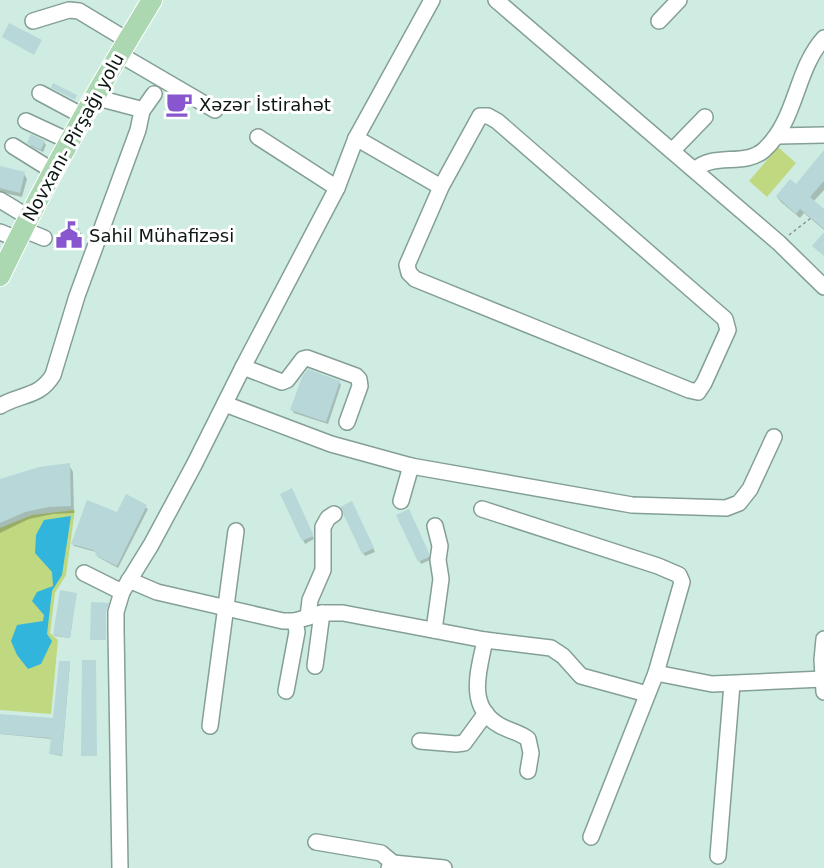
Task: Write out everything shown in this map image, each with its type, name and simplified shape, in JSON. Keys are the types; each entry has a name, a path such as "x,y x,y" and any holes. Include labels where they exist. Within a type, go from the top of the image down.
{"main road":[{"name":"Novxanı- Pirşağı yolu","path":"0,276 17,229 152,0"}],"street":[{"path":"120,868 116,612 125,586 185,483 337,188 356,138 432,0"},
{"path":"496,0 779,243 824,287"},
{"path":"659,21 679,0"},
{"path":"33,21 69,10 79,11 123,47 215,110"},
{"path":"695,170 705,162 759,154 778,136 790,112 812,54 824,38"},
{"path":"40,93 82,116"},
{"path":"0,406 17,397 38,392 47,386 53,375 77,296 138,130 142,111 154,93"},
{"path":"94,98 142,111"},
{"path":"480,116 488,116 497,122 725,319 728,330 698,392 415,279 409,273 407,265 441,187 480,116"},
{"path":"672,151 705,117"},
{"path":"26,121 69,141"},
{"path":"778,136 824,135"},
{"path":"258,137 337,188"},
{"path":"356,138 441,187"},
{"path":"13,146 53,171"},
{"path":"0,200 17,229 44,238"},
{"path":"243,367 282,382 287,380 303,359 307,358 356,376 360,386 347,422"},
{"path":"225,404 331,444 411,466 633,505 726,508 739,503 750,489 774,436"},
{"path":"401,501 411,466"},
{"path":"482,509 658,566 679,575 682,582 656,673 591,837"},
{"path":"315,666 308,617 310,600 323,570 323,527 334,513"},
{"path":"434,630 441,579 438,560 440,546 435,526"},
{"path":"210,726 236,531"},
{"path":"84,573 125,586 283,621 343,613 485,640 551,648 563,656 581,676 647,694"},
{"path":"286,691 297,632 308,617"},
{"path":"656,673 689,681 824,685 822,660 824,639"},
{"path":"485,640 476,691 481,705 491,720 528,739 531,753 528,771"},
{"path":"718,856 732,684"},
{"path":"420,741 456,744 464,742 486,713"},
{"path":"316,842 381,853 391,866 444,868"}],"path":[{"path":"779,243 811,218"}],"green space":[{"path":"778,147 796,163 767,197 749,181"},
{"path":"75,510 66,575 55,593 50,633 58,640 51,714 0,710 0,528 32,515"}],"water":[{"path":"71,516 62,575 52,591 47,634 52,641 41,664 28,669 17,655 11,641 17,625 43,621 44,615 32,601 37,592 53,586 52,572 35,553 36,535 44,520"}],"building":[{"path":"9,23 42,40 34,55 2,37"},
{"path":"53,83 77,95 75,100 51,88"},
{"path":"31,134 45,141 41,150 27,143"},
{"path":"824,150 824,181 810,197 824,209 824,229 800,209 796,214 776,196 790,179 796,184"},
{"path":"0,166 25,172 20,193 0,188"},
{"path":"68,223 80,228 72,247 60,243"},
{"path":"824,232 824,256 812,246"},
{"path":"308,369 340,381 326,422 290,410 302,377"},
{"path":"70,463 71,506 49,507 25,512 0,523 0,479 39,467"},
{"path":"292,488 313,534 302,541 280,494"},
{"path":"126,494 147,505 117,566 95,555 93,550 71,544 87,500 117,512"},
{"path":"352,501 374,548 362,554 340,507"},
{"path":"409,509 429,553 429,557 418,562 396,515"},
{"path":"60,590 77,593 70,638 53,635"},
{"path":"91,602 109,603 106,612 106,640 90,640"},
{"path":"82,660 96,660 97,756 81,756"},
{"path":"59,661 70,661 62,755 49,754 51,738 0,734 0,714 53,718"}],"place":[{"name":"Xəzər İstirahət","path":"179,104"},
{"name":"Sahil Mühafizəsi","path":"69,235"}]}
